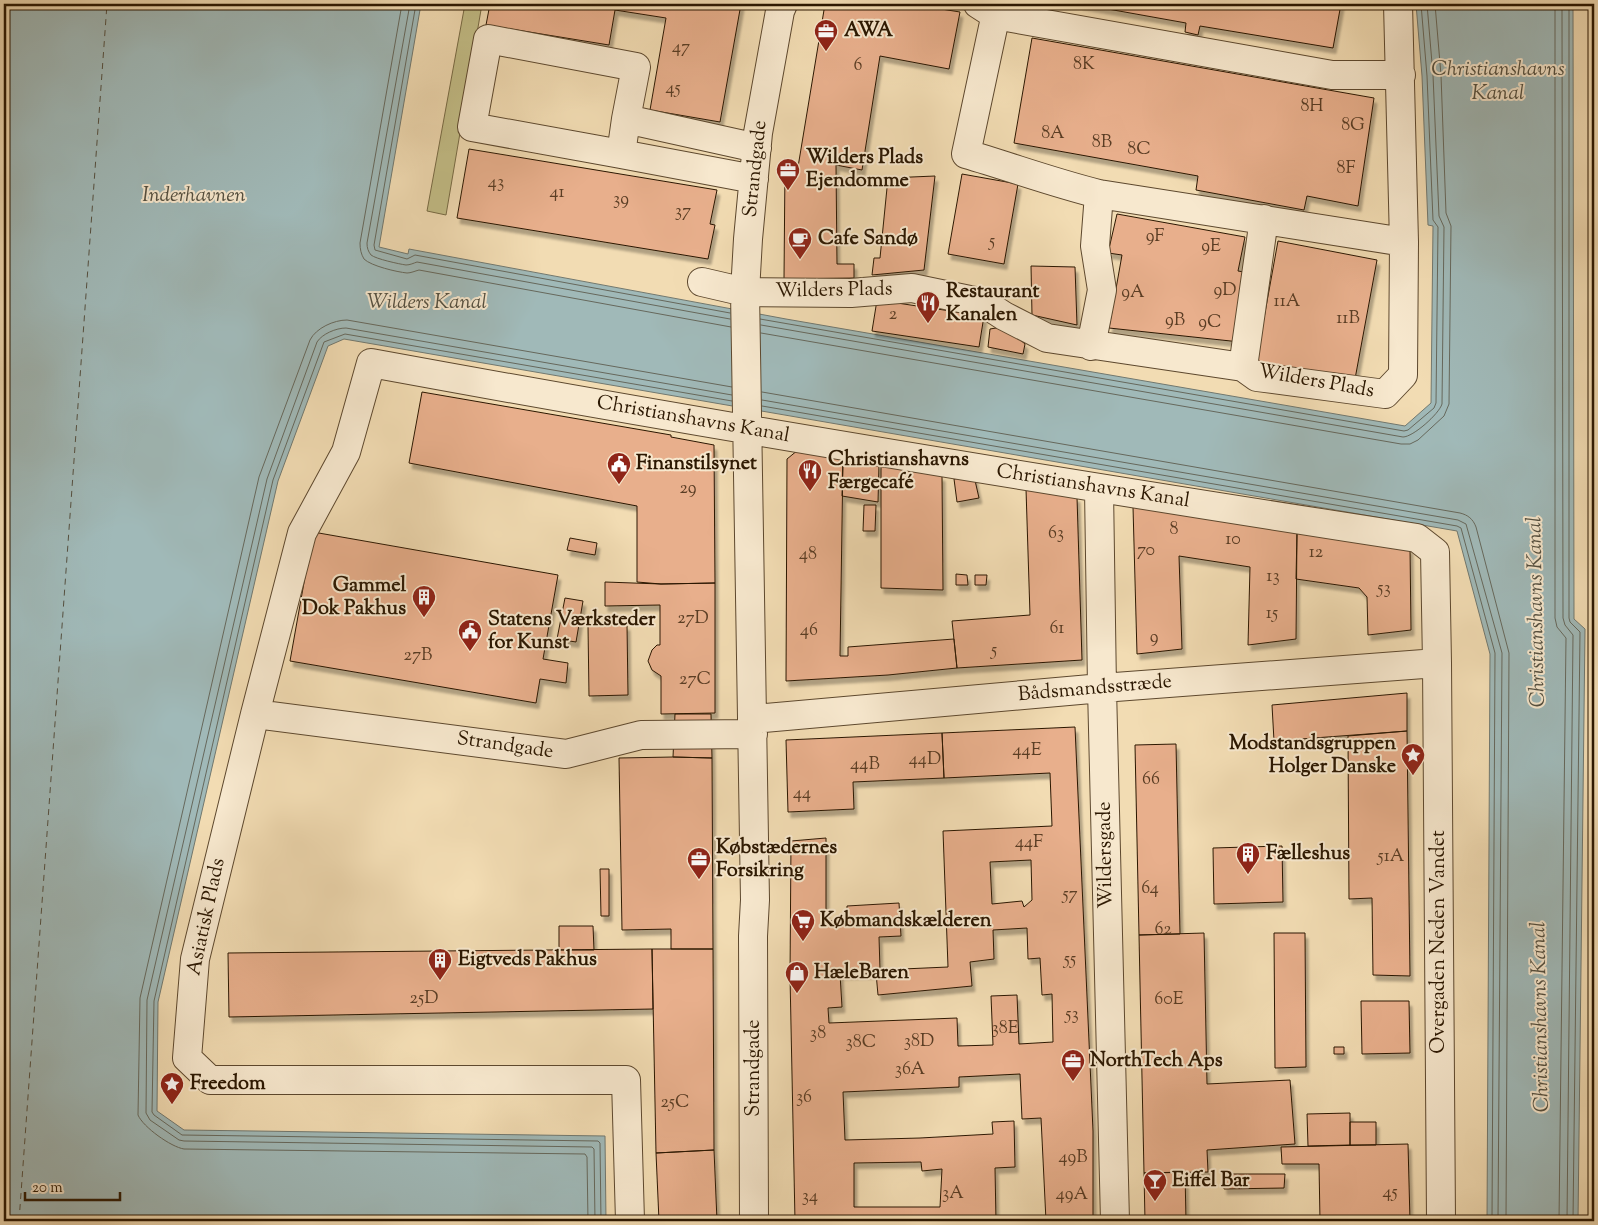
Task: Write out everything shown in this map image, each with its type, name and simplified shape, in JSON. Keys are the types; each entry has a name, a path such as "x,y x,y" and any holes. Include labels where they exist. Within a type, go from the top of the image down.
{"street":[{"name":"Strandgade","path":"754,1221 753,936 755,900 745,292 748,238 760,124 780,11 783,4"},
{"name":"Wilders Plads","path":"745,292 851,293 912,288 984,303 1046,338 1091,346 1243,366 1257,376 1385,394 1403,376 1404,242 1398,4"},
{"path":"1400,75 1332,75 990,8 966,154 1056,183 1099,194 1404,242"},
{"path":"621,154 636,67 488,39 472,127 754,179"},
{"path":"626,119 757,148"},
{"path":"1091,346 1102,290 1095,246 1099,194"},
{"path":"1243,366 1264,219"},
{"path":"702,282 745,292"},
{"name":"Christianshavns Kanal","path":"371,363 747,430 1417,538 1435,552 1437,664"},
{"name":"Asiatisk Plads","path":"371,363 346,452 302,533 195,959 188,1058 210,1080 626,1080 630,1221"},
{"name":"Wildersgade","path":"1099,488 1115,1221"},
{"name":"Bådsmandsstræde","path":"753,727 1102,688 1437,664"},
{"name":"Overgaden Neden Vandet","path":"1437,664 1441,1221"},
{"name":"Strandgade","path":"255,714 566,754 641,735 753,727"}],"shaded area":[{"path":"465,4 482,4 446,215 427,211"}],"water":[{"path":"4,4 421,4 379,247 408,254 409,249 786,319 1405,426 1431,403 1433,226 1428,225 1422,76 1416,4 1573,4 1574,619 1585,629 1578,1221 1487,1221 1490,654 1457,531 344,339 328,346 278,481 158,1002 157,1111 184,1130 605,1136 606,1221 4,1221"}],"building":[{"path":"490,4 741,4 720,122 650,110 666,18 615,10 609,45 486,25"},
{"path":"825,4 910,4 960,12 949,69 880,56 862,170 836,165 837,264 854,264 854,278 784,279 785,166 798,167"},
{"path":"1080,4 1341,4 1333,48 1200,26 1198,35 1185,32 1186,23"},
{"path":"1032,38 1374,98 1358,206 1307,196 1304,210 1196,190 1198,176 1014,143"},
{"path":"469,149 717,190 710,224 715,225 708,259 457,218"},
{"path":"962,174 1018,184 1004,264 948,254"},
{"path":"935,176 924,270 872,275 874,258 880,258 888,178"},
{"path":"1117,214 1245,237 1238,271 1250,273 1240,342 1109,328 1122,255 1108,253"},
{"path":"1278,241 1377,260 1355,379 1256,362"},
{"path":"1031,266 1075,267 1077,325 1032,315"},
{"name":"Restaurant Kanalen","path":"877,300 984,316 979,347 872,331"},
{"path":"996,328 1017,337 1025,344 1023,354 988,347 990,329"},
{"name":"Finanstilsynet","path":"422,392 671,435 671,437 714,445 715,583 661,584 637,582 637,506 409,463"},
{"path":"798,450 843,458 840,656 848,656 848,647 954,639 957,668 888,675 786,681 787,459"},
{"path":"843,458 879,464 878,502 842,496"},
{"path":"881,465 942,476 943,590 881,588"},
{"path":"974,476 979,498 957,502 954,479"},
{"path":"1026,489 1077,497 1082,660 957,668 952,621 1030,615"},
{"path":"864,505 876,505 875,531 863,531"},
{"path":"1133,507 1297,532 1296,639 1248,645 1250,567 1179,556 1182,649 1137,654"},
{"name":"Gammel Dok Pakhus","path":"313,532 558,575 543,659 568,663 566,683 540,679 536,703 290,661"},
{"path":"1297,532 1410,548 1411,630 1368,635 1367,597 1359,588 1296,579"},
{"path":"570,538 597,543 595,555 567,550"},
{"path":"956,574 967,575 968,585 956,585"},
{"path":"975,575 987,575 986,585 975,585"},
{"path":"605,582 715,583 715,713 661,714 661,676 652,670 648,661 652,650 657,645 660,645 660,605 605,606"},
{"path":"565,598 583,601 576,642 557,639"},
{"path":"627,625 628,695 589,696 588,626"},
{"path":"1407,693 1407,731 1274,741 1272,705"},
{"path":"675,714 711,714 712,758 673,757"},
{"path":"1075,727 1093,1131 1093,1221 1046,1221 1041,1118 1022,1119 1020,1074 959,1077 959,1087 843,1092 845,1140 993,1134 992,1122 1014,1121 1015,1167 995,1168 996,1221 795,1221 790,976 791,841 826,838 826,921 847,920 847,906 899,903 901,936 879,937 880,970 948,967 943,831 1052,826 1050,773 944,778 942,733","holes":["1031,860 1032,900 1024,907 1022,901 992,904 990,862","1027,928 1028,959 1040,958 1042,995 1052,994 1053,1042 1019,1044 1017,995 991,996 993,1045 958,1046 957,1018 829,1023 828,1008 842,1007 840,974 876,973 878,995 972,986 970,962 994,959 993,930","921,1162 922,1171 942,1169 940,1207 854,1207 854,1163"]},
{"path":"1407,731 1410,976 1373,975 1372,898 1349,899 1348,736"},
{"path":"942,733 944,778 853,782 854,809 788,812 786,740"},
{"path":"1176,744 1180,934 1139,935 1135,745"},
{"path":"619,758 712,758 713,949 671,949 671,929 622,930"},
{"name":"Fælleshus","path":"1282,846 1283,902 1214,904 1213,848"},
{"path":"600,869 609,869 609,916 601,916"},
{"path":"559,926 593,926 594,950 559,950"},
{"path":"1204,933 1207,1084 1290,1080 1295,1144 1207,1150 1208,1172 1144,1173 1139,935"},
{"path":"1274,933 1305,933 1306,1067 1275,1068"},
{"name":"Eigtveds Pakhus","path":"652,949 653,1009 229,1017 228,953"},
{"path":"652,949 713,949 714,1150 656,1153"},
{"path":"1361,1001 1409,1001 1410,1053 1362,1054"},
{"path":"1334,1047 1344,1047 1344,1054 1334,1054"},
{"path":"1350,1113 1350,1145 1308,1146 1307,1114"},
{"path":"1350,1122 1376,1122 1376,1145 1350,1145"},
{"path":"1408,1144 1410,1221 1320,1221 1319,1164 1282,1164 1281,1147"},
{"path":"714,1150 717,1221 659,1221 656,1153"},
{"path":"1185,1172 1186,1221 1145,1221 1144,1173"},
{"path":"1223,1174 1285,1174 1284,1188 1224,1189"}],"ferry route":[{"path":"19,1221 107,4"}],"place":[{"name":"AWA","path":"826,52"},
{"name":"Wilders Plads Ejendomme","path":"788,191"},
{"name":"Cafe Sandø","path":"800,260"},
{"name":"Restaurant Kanalen","path":"928,324"},
{"name":"Finanstilsynet","path":"619,485"},
{"name":"Christianshavns Færgecafé","path":"810,492"},
{"name":"Gammel Dok Pakhus","path":"424,618"},
{"name":"Statens Værksteder for Kunst","path":"470,652"},
{"name":"Modstandsgruppen Holger Danske","path":"1413,776"},
{"name":"Fælleshus","path":"1248,875"},
{"name":"Købstædernes Forsikring","path":"699,880"},
{"name":"Købmandskælderen","path":"803,942"},
{"name":"Eigtveds Pakhus","path":"440,981"},
{"name":"HæleBaren","path":"797,994"},
{"name":"NorthTech Aps","path":"1073,1082"},
{"name":"Freedom","path":"172,1105"},
{"name":"Eiffel Bar","path":"1155,1202"}],"water label":[{"name":"Inderhavnen","path":"194,196"},
{"name":"Wilders Kanal","path":"427,303"}]}
